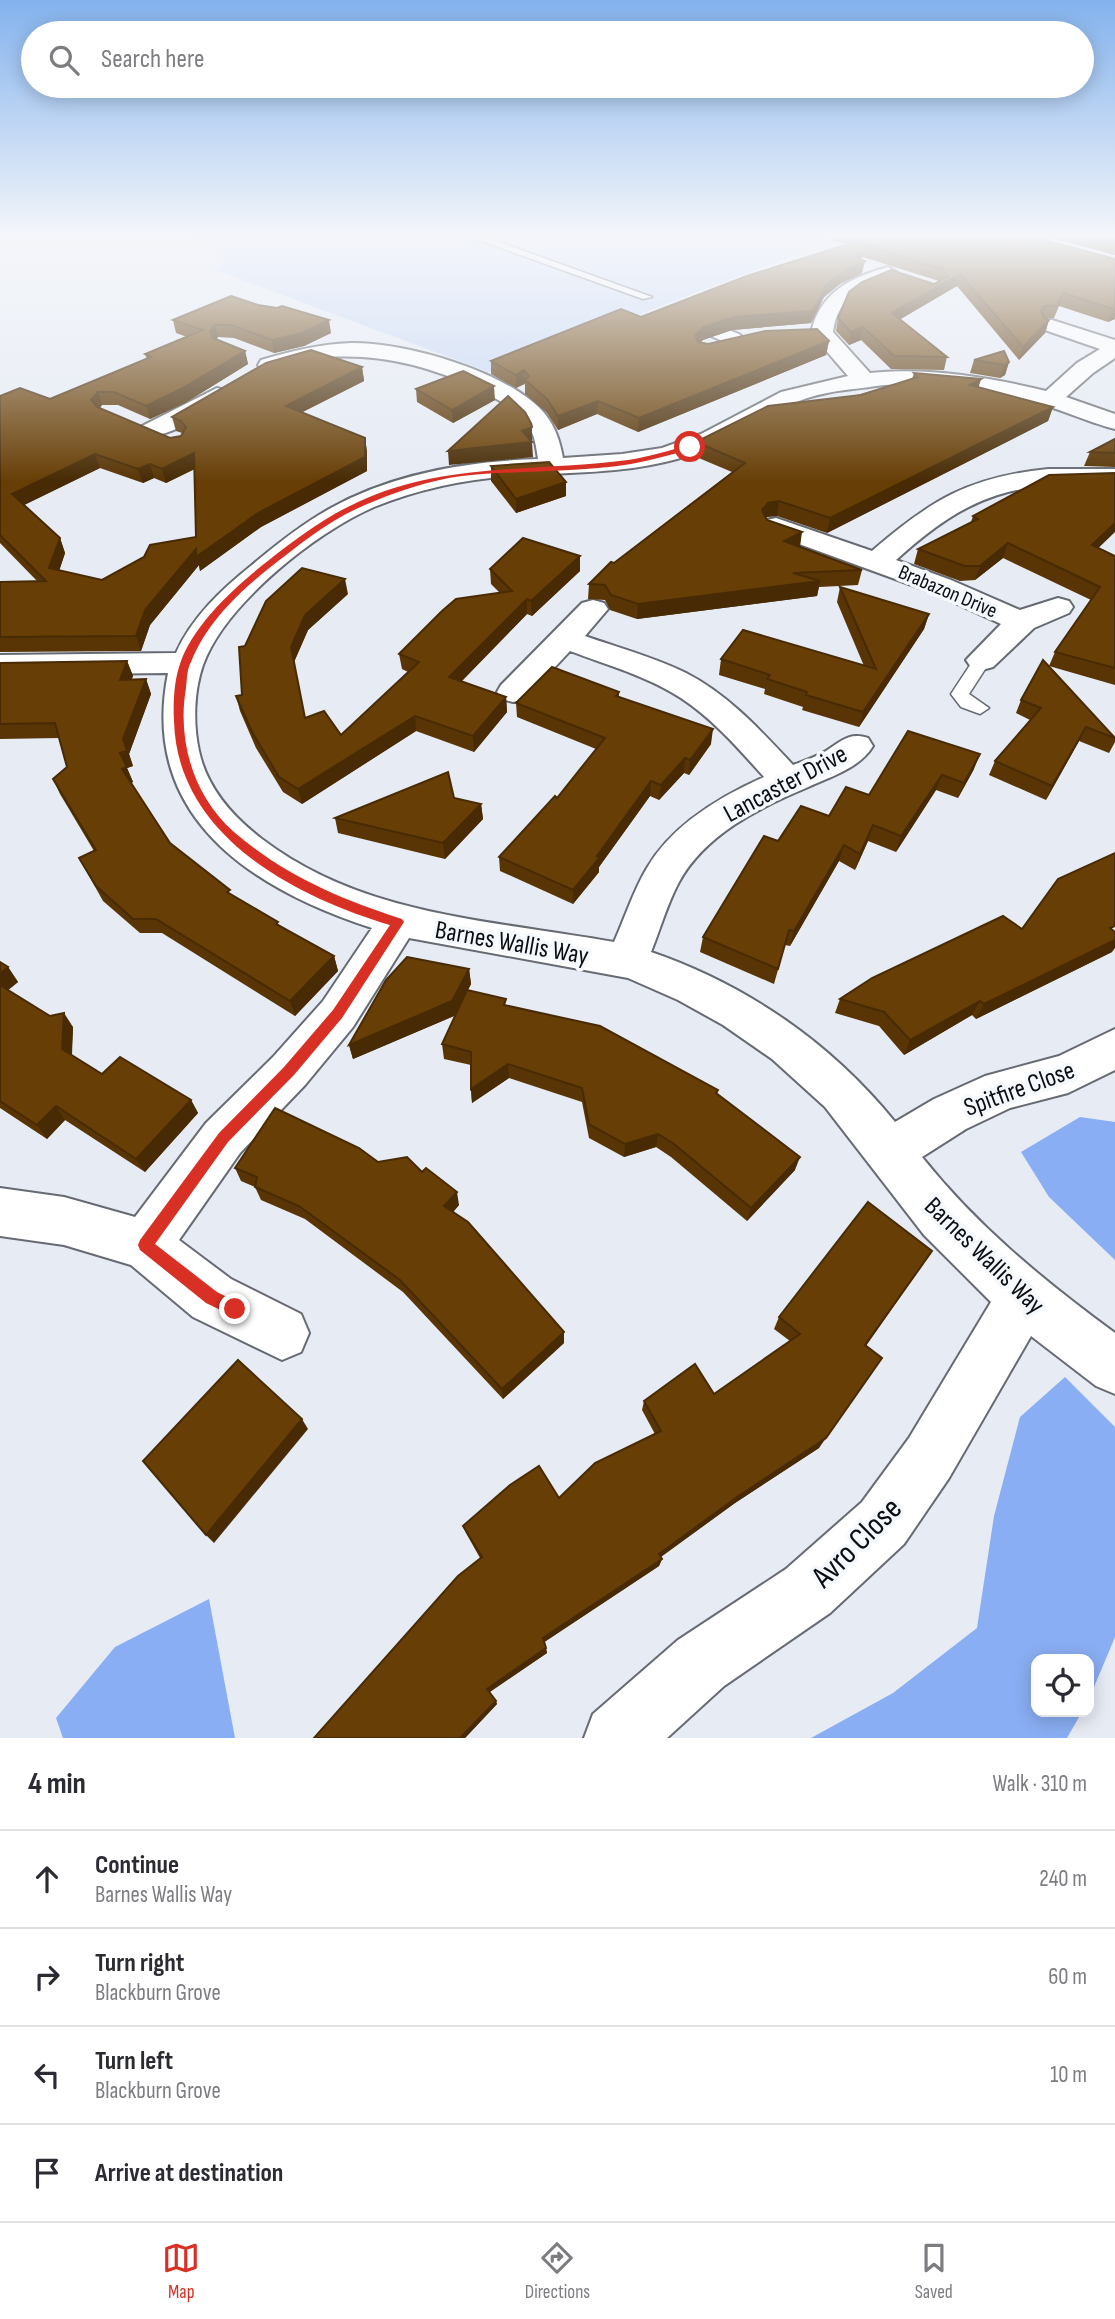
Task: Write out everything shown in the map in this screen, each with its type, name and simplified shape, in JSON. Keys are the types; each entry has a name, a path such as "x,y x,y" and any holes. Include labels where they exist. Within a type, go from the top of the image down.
{"street":[{"path":"820,319 812,332 865,382"},
{"path":"1049,325 1115,348"},
{"path":"701,326 732,338"},
{"path":"706,349 732,338 754,335"},
{"path":"1051,400 1071,379 1115,348"},
{"path":"180,444 141,427 194,410 245,370 329,352 367,351 407,354 450,367 505,394 529,410 547,437 552,467"},
{"name":"Barnes Wallis Way","path":"1115,422 1051,400 956,382 910,379 865,382 808,390 780,400 715,437 664,455 588,466 496,470 427,481 394,491 333,517 237,590 209,622 185,663 178,705 179,737 185,769 204,802 228,833 262,860 314,892 355,910 398,922 627,961 691,987 755,1022 801,1056 845,1097 943,1219 1024,1298 1115,1367"},
{"name":"Brabazon Drive","path":"877,562 922,522 960,498 978,491 1044,476 1115,477"},
{"name":"Brabazon Drive","path":"776,526 810,541 941,586 1019,621"},
{"name":"Brabazon Drive","path":"982,660 1019,621 1034,613 1058,607"},
{"path":"513,692 593,610"},
{"path":"565,639 675,681 700,696 754,744 787,781"},
{"path":"0,665 185,663"},
{"name":"Lancaster Drive","path":"627,961 662,875 701,829 787,781 837,761 856,746"},
{"path":"145,1245 223,1138 289,1071 338,1014 398,922"},
{"name":"Spitfire Close","path":"888,1152 950,1114 1001,1090 1068,1073 1115,1048"},
{"path":"0,1212 64,1221 145,1245 212,1297 282,1333"},
{"name":"Avro Close","path":"624,1735 701,1663 808,1591 883,1523 929,1458 1024,1298"}],"lane":[{"path":"979,708 967,703 960,694 982,660"}],"shaded area":[{"path":"347,319 627,319 489,372"},
{"path":"1080,1117 1115,1122 1115,1260 1049,1197 1021,1152"},
{"path":"1065,1377 1115,1427 1115,1637 1094,1687 1094,1654 1031,1654 1031,1717 1079,1717 1067,1738 811,1738 893,1693 977,1628 994,1516 1020,1417"},
{"path":"209,1599 235,1738 63,1738 56,1718 115,1647"}],"building":[{"path":"596,319 728,319 704,327 695,335 698,342 708,344 765,331 817,329 829,341 639,418 598,401 558,416 547,399 525,380 529,376 524,370 516,375 491,361"},
{"path":"839,319 900,319 947,357 894,356 863,327 851,332"},
{"path":"999,319 1049,320 1023,347"},
{"path":"173,320 329,320 302,333 272,340 231,325 215,325 210,331 213,338 245,351 181,389 146,406 114,392 98,392 91,400 97,407 170,438 181,436 186,427 172,417 266,363 311,350 362,367 286,406 365,438 365,457 258,513 196,557 196,549 145,610 136,636 0,637 0,582 46,581 0,535 0,396 20,388 50,399 151,357 145,354 203,330","holes":["194,453 196,537 150,545 144,557 102,580 49,568 60,538 12,494 95,454 138,469 150,464 162,469"]},
{"path":"1004,351 1009,362 1004,365 974,360"},
{"path":"463,371 494,386 452,410 416,389"},
{"path":"914,373 981,379 970,385 1053,407 830,518 779,501 768,503 762,510 767,520 802,532 784,541 862,570 793,573 820,581 638,604 611,595 605,585 589,584 611,562 614,563 745,463 696,442 768,406 861,395 918,377"},
{"path":"508,396 525,412 531,423 532,427 522,431 532,442 448,451"},
{"path":"1115,439 1115,453 1090,452"},
{"path":"549,462 566,482 516,499 491,466"},
{"path":"1115,473 1115,523 1092,545 1115,556 1115,668 1055,652 1100,587 1008,543 980,566 965,566 918,549 978,519 973,516 1049,475"},
{"path":"523,538 580,556 531,601 527,599 449,677 506,697 473,736 415,716 298,789 279,777 252,732 236,696 242,695 239,647 245,646 266,601 302,568 345,579 305,615 291,647 305,718 324,711 341,735 419,662 399,654 456,599 512,591 490,569"},
{"path":"840,587 929,614 863,712 806,695 807,692 767,679 770,675 721,659 743,630 876,669"},
{"path":"1043,660 1115,738 1086,727 1052,786 995,761 1041,708 1021,700"},
{"path":"127,661 120,680 146,679 123,739 127,751 120,753 127,767 122,769 170,843 230,890 227,892 278,922 276,924 334,956 290,1001 156,919 133,919 96,886 79,858 96,850 53,779 67,767 55,723 0,724 0,663"},
{"path":"552,667 619,692 616,696 713,729 690,760 685,758 661,785 651,781 597,856 600,857 573,890 499,857 555,796 557,798 605,738 516,703"},
{"path":"908,731 980,754 964,783 942,775 901,836 873,825 860,854 844,845 794,931 789,930 778,969 703,937 764,836 778,841 801,806 829,816 846,787 869,795"},
{"path":"448,772 454,798 481,804 443,843 335,818"},
{"path":"1115,853 1115,926 1110,928 1115,932 1115,940 984,1004 980,1001 910,1040 884,1012 840,999 872,978 1003,916 1022,929 1058,879"},
{"path":"407,957 469,969 452,1001 349,1045 386,980"},
{"path":"0,962 8,967 0,974"},
{"path":"0,985 50,1016 64,1013 62,1049 102,1074 120,1057 191,1100 136,1159 56,1106 37,1125 0,1101"},
{"path":"467,990 506,999 504,1005 600,1026 718,1090 716,1093 800,1157 751,1208 674,1144 658,1134 625,1144 589,1124 582,1088 508,1064 471,1089 471,1052 442,1044"},
{"path":"275,1108 359,1148 378,1162 407,1157 422,1172 426,1168 457,1192 444,1206 468,1222 564,1332 502,1389 400,1280 299,1206 255,1187 257,1177 235,1168"},
{"path":"868,1202 932,1251 865,1345 882,1358 826,1438 740,1495 659,1554 662,1559 543,1638 546,1648 487,1689 496,1701 460,1738 314,1738 458,1576 482,1557 463,1526 510,1485 539,1466 559,1498 595,1463 661,1431 644,1401 695,1364 714,1394 800,1334 779,1317"},
{"path":"238,1360 302,1419 206,1535 143,1461"}],"route":[{"path":"235,1309 212,1297 145,1245 223,1138 289,1071 338,1014 398,922 355,910 314,892 262,860 228,833 204,802 185,769 179,737 178,705 185,663 209,622 237,590 308,534 333,517 360,504 394,491 458,474 630,462 690,447"}]}
